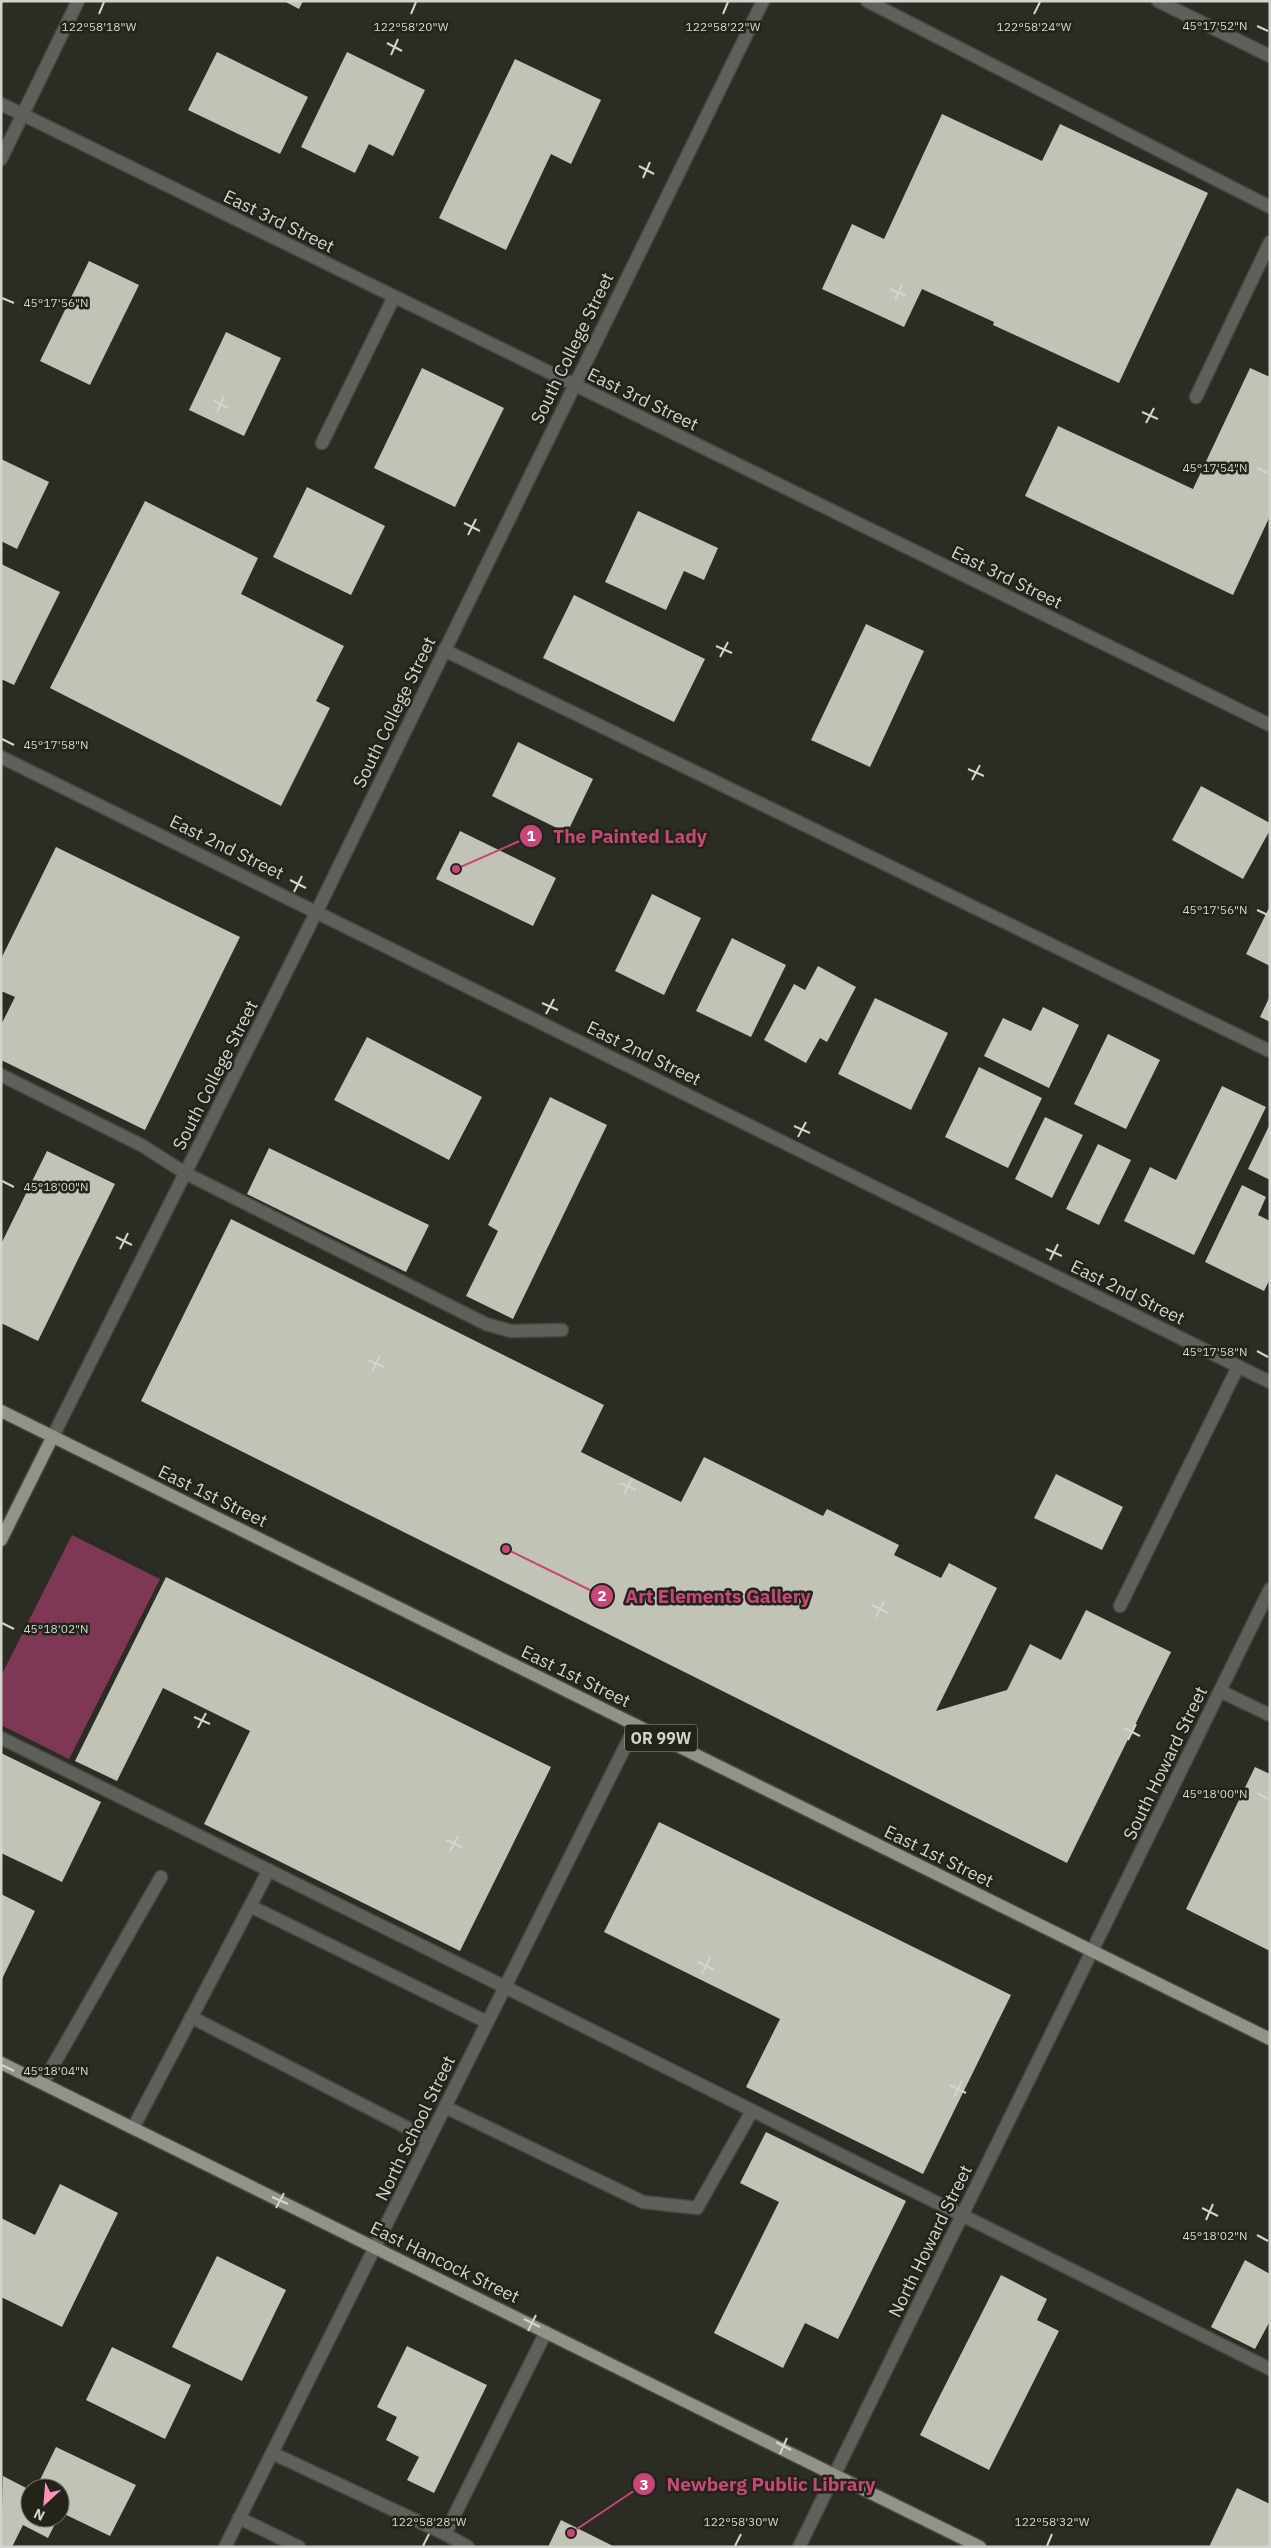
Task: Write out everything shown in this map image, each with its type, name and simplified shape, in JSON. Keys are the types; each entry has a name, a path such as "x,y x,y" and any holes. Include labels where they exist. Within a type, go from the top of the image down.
{"main road":[{"name":"East 1st Street","path":"1,1411 1270,2039"},
{"path":"1,1540 53,1436"},
{"name":"East Hancock Street","path":"1,2063 980,2547"}],"street":[{"path":"1,159 78,1"},
{"name":"South College Street","path":"53,1436 317,911 573,384 763,1"},
{"path":"867,1 1270,207"},
{"path":"1158,1 1270,56"},
{"name":"East 3rd Street","path":"1,104 1270,725"},
{"path":"1196,397 1270,242"},
{"path":"322,443 394,297"},
{"path":"444,650 1270,1051"},
{"name":"East 2nd Street","path":"1,757 1270,1382"},
{"path":"1,1075 144,1146 185,1173 486,1324 511,1331 562,1330"},
{"path":"1120,1606 1238,1366"},
{"name":"South Howard Street","path":"1091,1951 1270,1589"},
{"path":"1220,1691 1270,1715"},
{"name":"North School Street","path":"225,2547 636,1725"},
{"path":"1,1738 1270,2369"},
{"path":"133,2128 269,1870"},
{"path":"43,2083 161,1877"},
{"path":"250,1906 487,2022"},
{"name":"North Howard Street","path":"799,2547 833,2474 962,2216 1091,1951"},
{"path":"191,2017 429,2139"},
{"path":"445,2107 643,2202 697,2208 752,2111"},
{"path":"445,2534 546,2332"},
{"path":"272,2454 445,2534 468,2547"},
{"path":"239,2518 299,2547"}],"shaded area":[{"path":"72,1535 160,1579 69,1759 1,1725 1,1676"}],"building":[{"path":"284,1 303,1 299,9"},
{"path":"217,52 308,97 280,154 188,110"},
{"path":"347,52 425,90 393,156 369,144 355,173 301,147"},
{"path":"515,59 601,100 571,164 551,154 506,250 439,218"},
{"path":"942,114 1042,161 1060,124 1208,193 1119,383 993,325 994,322 922,289 904,327 822,289 852,224 884,239"},
{"path":"89,261 139,285 90,385 40,361"},
{"path":"226,332 281,358 244,436 189,410"},
{"path":"422,368 504,408 455,507 374,468"},
{"path":"1250,368 1270,377 1270,516 1233,595 1025,496 1058,426 1193,489"},
{"path":"1,459 49,482 17,549 1,541"},
{"path":"307,487 385,526 351,595 273,557"},
{"path":"145,501 258,558 241,594 344,646 316,701 330,708 281,806 50,688"},
{"path":"638,511 718,548 704,580 684,571 666,610 605,582"},
{"path":"1,564 60,592 14,685 1,679"},
{"path":"574,595 705,659 674,722 543,658"},
{"path":"866,624 924,651 870,767 811,740"},
{"path":"518,742 593,779 567,833 492,796"},
{"path":"1201,786 1270,823 1270,830 1243,879 1172,840"},
{"path":"460,831 556,878 533,926 436,879"},
{"path":"56,847 240,937 145,1130 1,1060 1,1025 15,997 1,991 1,959"},
{"path":"652,894 701,918 664,995 615,971"},
{"path":"1270,906 1270,966 1246,954"},
{"path":"732,938 786,965 751,1037 696,1011"},
{"path":"818,966 856,987 827,1042 820,1038 806,1063 764,1040 794,984 805,990"},
{"path":"1270,996 1270,1022 1260,1017"},
{"path":"875,998 948,1033 911,1110 838,1074"},
{"path":"1043,1007 1079,1025 1049,1088 984,1056 1003,1018 1031,1031"},
{"path":"1108,1034 1160,1060 1126,1129 1074,1104"},
{"path":"367,1037 482,1097 449,1160 334,1100"},
{"path":"979,1067 1042,1098 1008,1168 945,1137"},
{"path":"1222,1086 1266,1107 1194,1255 1124,1221 1150,1167 1176,1180"},
{"path":"550,1097 607,1125 513,1319 466,1296 498,1231 488,1225"},
{"path":"1045,1117 1083,1135 1052,1198 1015,1179"},
{"path":"1270,1124 1270,1180 1248,1169"},
{"path":"1098,1144 1131,1160 1099,1225 1066,1209"},
{"path":"269,1148 429,1225 406,1272 247,1194"},
{"path":"47,1151 115,1184 38,1341 1,1323 1,1244"},
{"path":"1242,1185 1266,1197 1258,1215 1270,1221 1270,1279 1264,1291 1205,1262"},
{"path":"231,1219 604,1405 581,1452 681,1502 704,1457 823,1516 827,1509 899,1545 894,1555 941,1578 949,1563 997,1588 936,1711 1007,1690 1030,1644 1061,1660 1086,1610 1171,1652 1067,1863 141,1401"},
{"path":"1056,1474 1123,1507 1102,1550 1034,1518"},
{"path":"166,1577 551,1767 460,1951 204,1824 250,1731 163,1688 117,1781 75,1761"},
{"path":"1,1753 101,1802 62,1882 1,1853"},
{"path":"1255,1767 1270,1774 1270,1951 1186,1909"},
{"path":"659,1822 1011,1995 923,2174 746,2087 780,2019 604,1932"},
{"path":"1,1894 35,1911 1,1981"},
{"path":"766,2132 906,2201 838,2339 805,2323 783,2368 714,2333 779,2202 740,2183"},
{"path":"60,2184 118,2213 62,2327 1,2297 1,2218 35,2235"},
{"path":"217,2256 286,2290 242,2381 172,2347"},
{"path":"1245,2260 1270,2274 1270,2321 1255,2349 1211,2327"},
{"path":"1001,2275 1047,2299 1037,2320 1059,2331 989,2470 920,2435"},
{"path":"407,2346 487,2385 434,2493 407,2480 419,2457 386,2440 397,2417 377,2407"},
{"path":"112,2347 191,2385 165,2439 86,2400"},
{"path":"56,2447 136,2485 110,2536 70,2517 70,2478 41,2478"},
{"path":"3,2476 20,2485 22,2528 12,2547 1,2547"},
{"path":"1237,2488 1270,2504 1270,2547 1209,2547"},
{"path":"561,2520 615,2547 548,2547"},
{"path":"29,2528 53,2528 48,2538"}],"place":[{"name":"The Painted Lady","path":"456,869"},
{"name":"Art Elements Gallery","path":"506,1549"},
{"name":"Newberg Public Library","path":"571,2533"}]}
